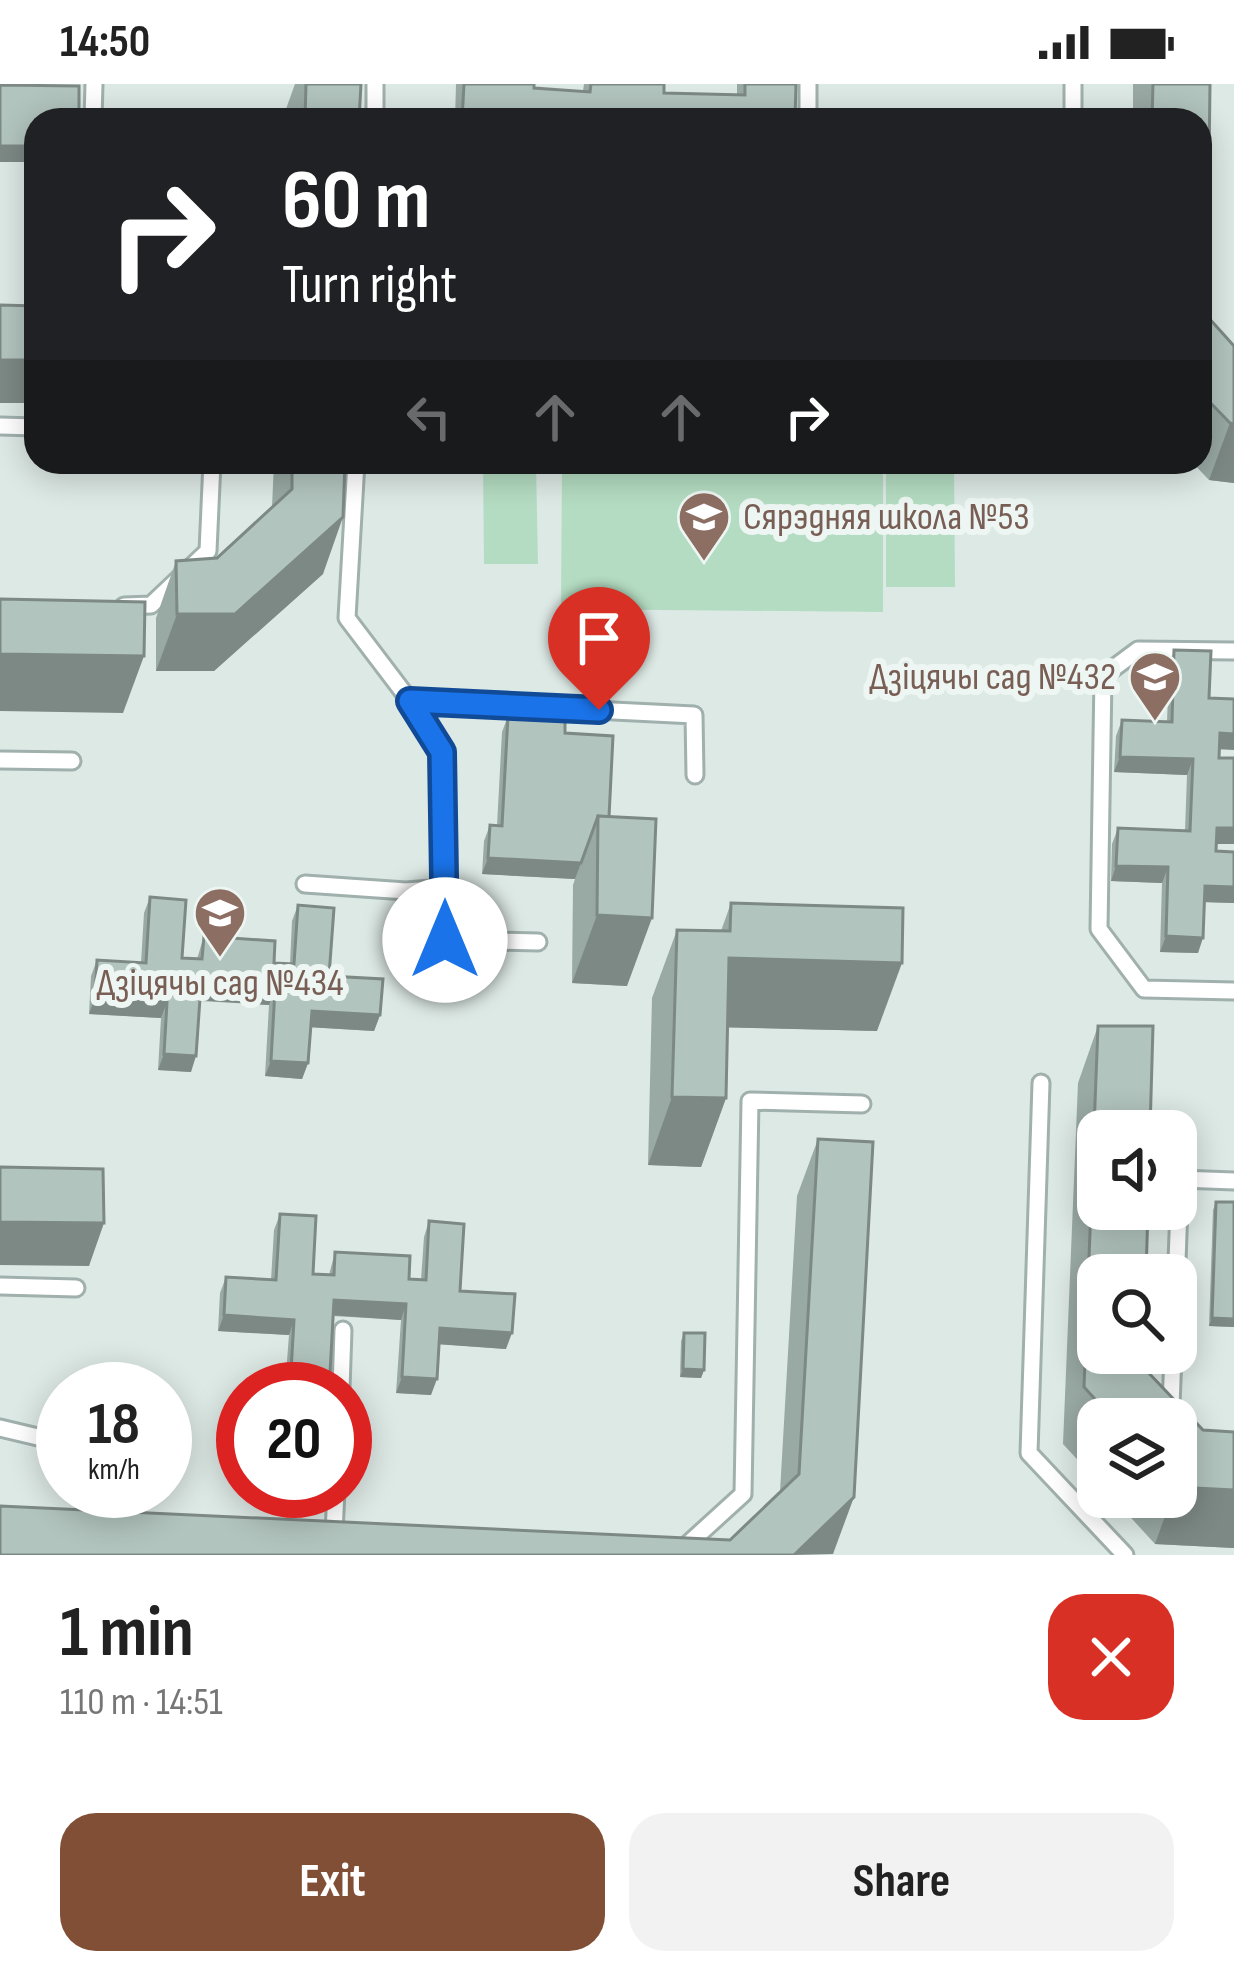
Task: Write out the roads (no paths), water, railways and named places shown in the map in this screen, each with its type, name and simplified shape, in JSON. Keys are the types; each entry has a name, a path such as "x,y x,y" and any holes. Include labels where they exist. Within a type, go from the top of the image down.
{"lane":[{"path":"95,607 151,605 208,551 211,474"},
{"path":"355,474 347,618 442,752 445,940 538,942"},
{"path":"1234,652 1138,650 1102,676 1099,928 1144,989 1234,991"},
{"path":"410,701 694,716 694,775"},
{"path":"0,760 72,761"},
{"path":"304,884 444,888"},
{"path":"1041,1084 1029,1453 1125,1555"},
{"path":"676,1555 711,1537 743,1494 750,1102 862,1104"},
{"path":"1177,1254 1180,1179 1234,1181"},
{"path":"0,1286 76,1288"},
{"path":"342,1362 344,1330"},
{"path":"0,1428 36,1437"},
{"path":"334,1533 335,1518"},
{"path":"314,1531 355,1534"}],"place":[{"name":"Сярэдняя школа №53","path":"704,563"},
{"name":"Дзіцячы сад №432","path":"1155,723"},
{"name":"Дзіцячы сад №434","path":"220,959"}]}
